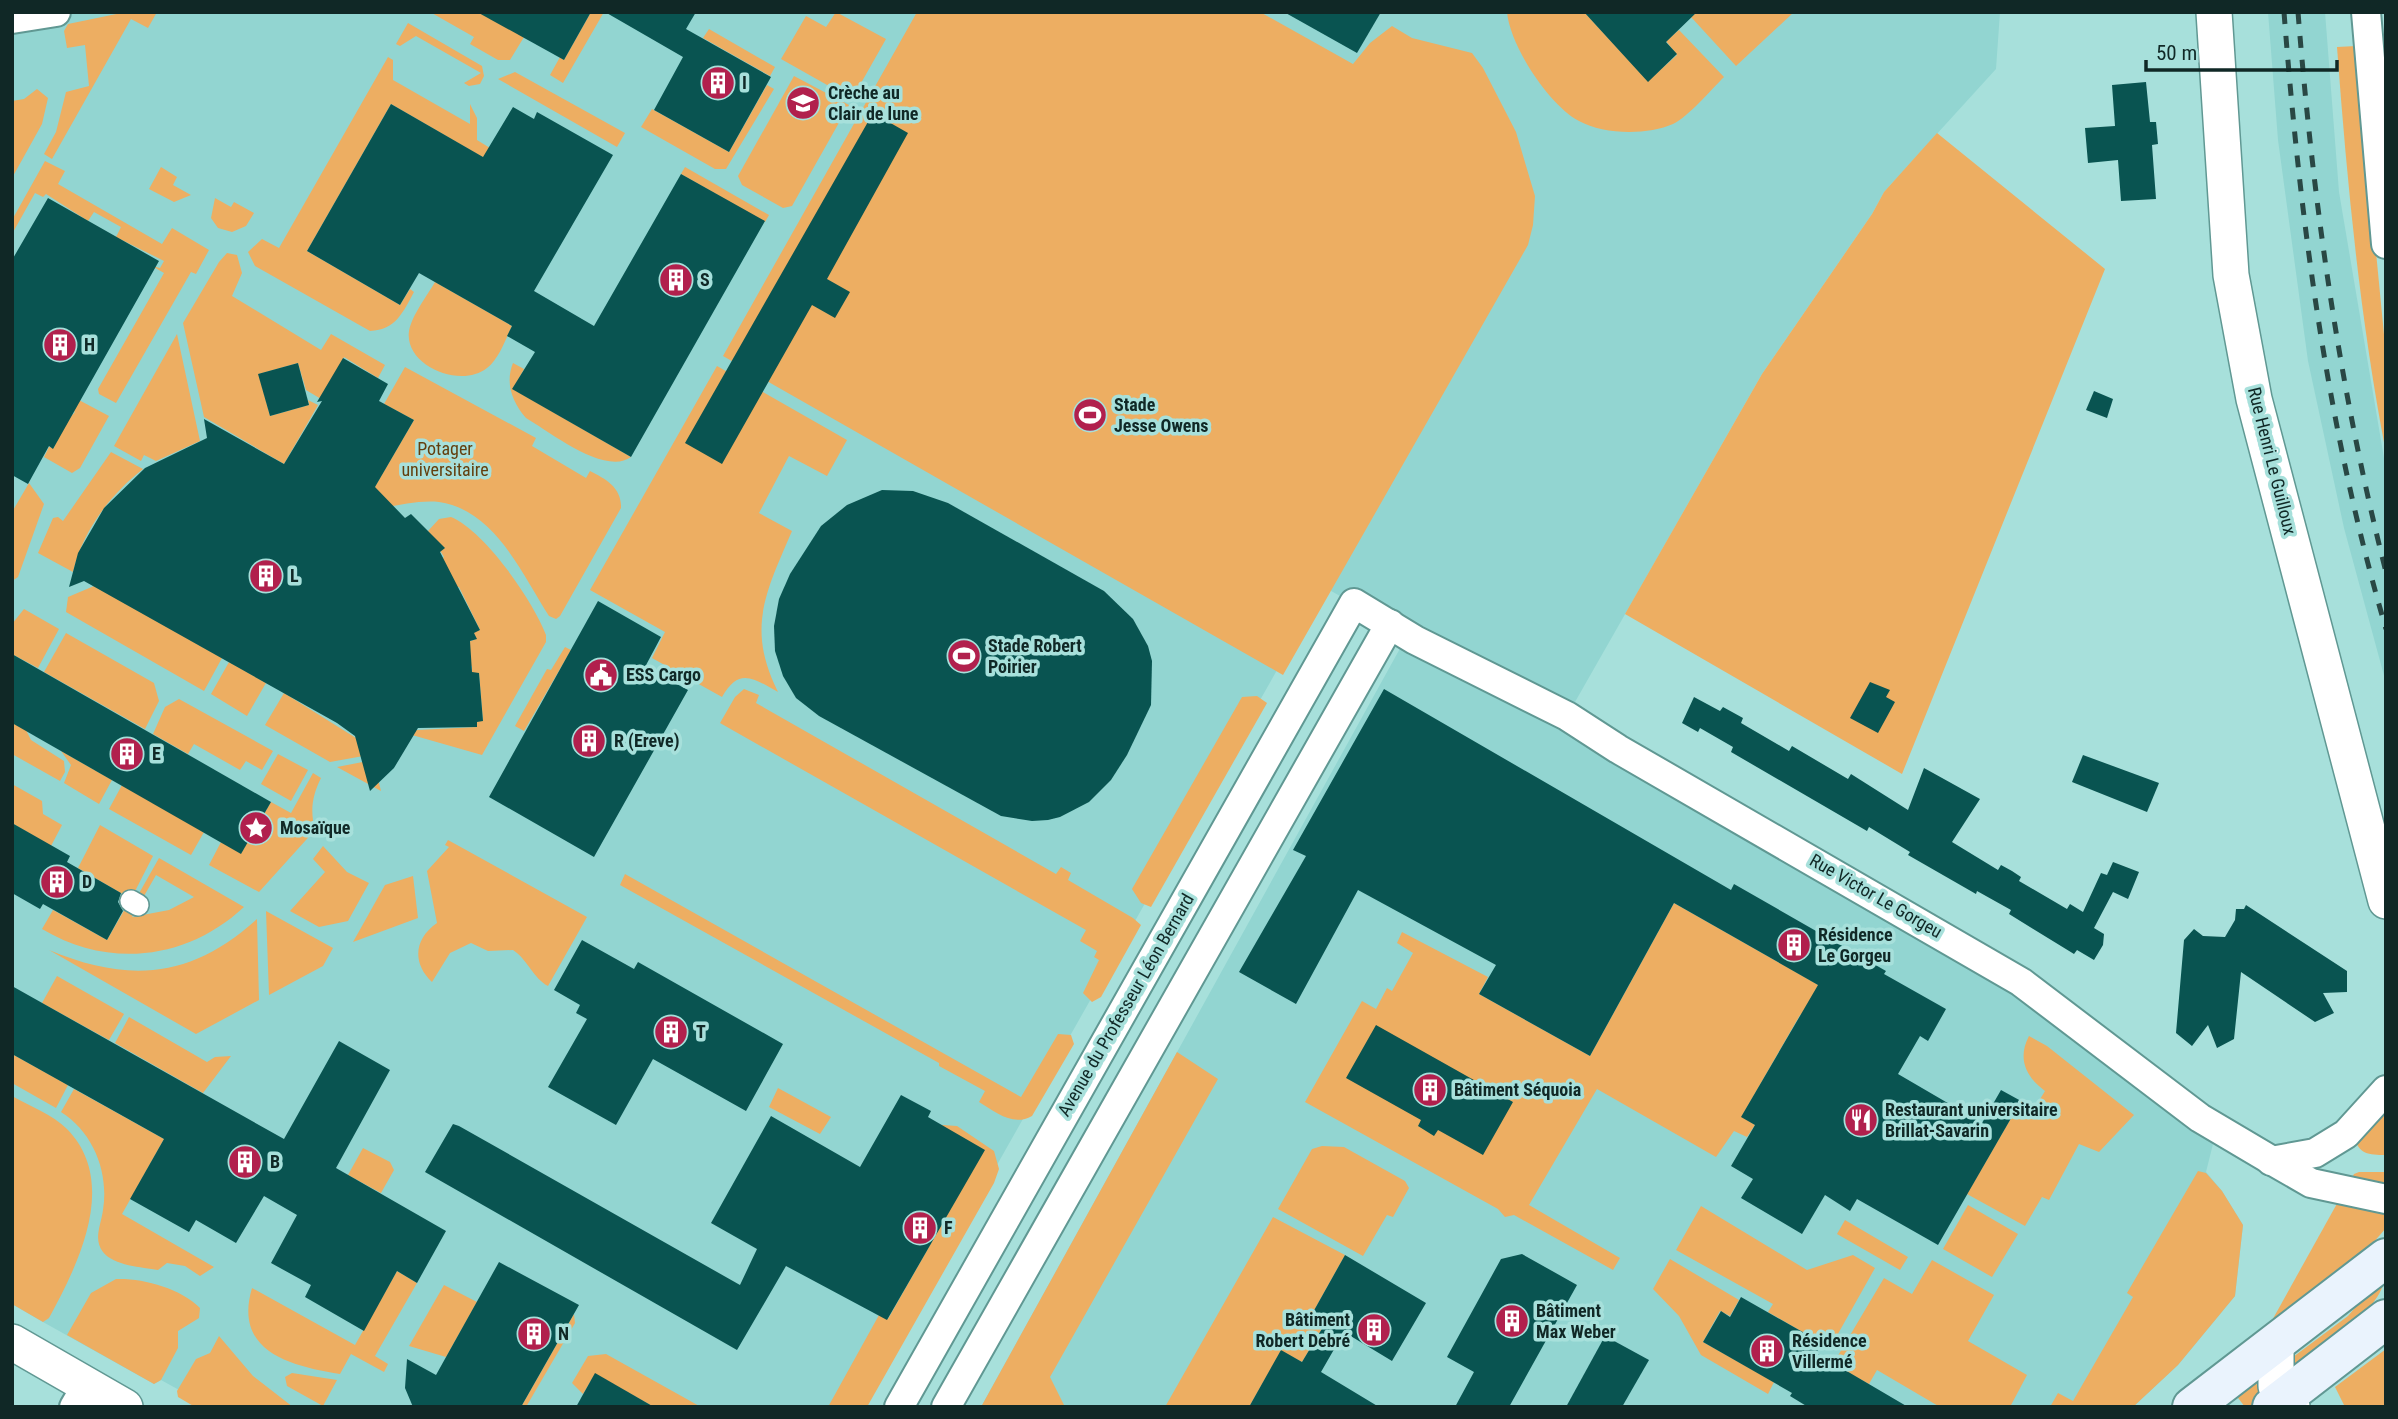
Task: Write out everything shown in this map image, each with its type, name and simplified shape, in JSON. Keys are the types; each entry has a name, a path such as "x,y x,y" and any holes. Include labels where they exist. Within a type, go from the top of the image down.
{"main road":[{"path":"2192,1407 2386,1258"},
{"path":"2283,1404 2373,1329 2386,1300"}],"street":[{"path":"12,19 56,12"},
{"name":"Rue Henri Le Guilloux","path":"2214,12 2231,275 2254,399 2386,901"},
{"path":"2366,12 2386,244"},
{"name":"Rue Victor Le Gorgeu","path":"1354,603 1415,640 1567,716 1618,749 1961,945 2021,982 2200,1118 2271,1161 2311,1183 2386,1199"},
{"name":"Avenue du Professeur Léon Bernard","path":"899,1407 1354,603"},
{"path":"946,1407 1390,624"},
{"path":"2271,1161 2315,1153 2346,1134 2386,1090"},
{"path":"12,1342 81,1396 125,1407"},
{"path":"2276,1345 2276,1386 2283,1404"}],"shaded area":[{"path":"12,12 2000,12 1996,69 1884,192 1872,214 1762,374 1567,716 2021,982 2217,1128 2206,1172 2222,1191 2243,1225 2235,1296 2178,1365 2133,1407 981,1407 1408,634 1324,587 860,1407 210,1407 161,1380 154,1384 43,1322 12,1304"},
{"path":"2268,12 2325,12 2339,192 2386,470 2386,683 2344,528 2308,361 2278,140"}],"green space":[{"path":"126,12 157,12 148,28 131,19 52,159 44,154 56,132 66,92 89,86 85,45 67,48 64,31 68,24"},
{"path":"430,12 492,12 524,37 510,60 498,60 470,44 474,37"},
{"path":"591,12 604,12 563,83 550,75 560,57 564,60"},
{"path":"836,12 886,39 852,99 781,59 806,16 826,27"},
{"path":"917,12 1260,12 1353,64 1370,43 1392,26 1412,38 1472,53 1483,68 1516,132 1535,196 1533,225 1528,245 1283,675 723,356"},
{"path":"1507,12 1584,12 1648,81 1677,55 1666,41 1679,30 1724,77 1679,121 1663,128 1626,132 1589,126 1567,113 1533,73 1515,41"},
{"path":"1697,12 1794,12 1736,66 1691,17"},
{"path":"408,23 482,66 484,76 480,84 469,86 464,83 481,73 416,36 400,46 396,44"},
{"path":"709,29 775,67 770,76 703,38"},
{"path":"2356,46 2386,355 2386,453 2356,251 2337,47"},
{"path":"388,57 393,60 393,80 470,124 470,104 477,118 477,140 490,148 484,158 391,104 307,251 400,305 410,289 414,292 398,319 379,330 370,331 255,266 248,252 262,239 279,248"},
{"path":"515,72 625,133 617,147 498,79"},
{"path":"794,76 849,105 792,206 783,208 742,185 738,176"},
{"path":"767,85 774,89 726,169 715,169 641,127 652,109 729,152"},
{"path":"37,89 48,98 42,124 12,178 12,101 24,99"},
{"path":"1937,133 2105,269 1902,774 1625,614 1762,374 1872,214 1884,192"},
{"path":"45,161 65,171 58,184 162,244 172,228 209,250 196,274 191,272 116,403 99,394 98,389 164,273 152,266 160,268 164,261 116,237 121,227 94,212 88,221 46,194 43,197 35,193 12,234 12,220"},
{"path":"161,167 177,177 173,185 191,195 174,202 149,189"},
{"path":"685,167 769,215 765,222 681,174"},
{"path":"215,198 231,207 234,202 254,213 246,226 232,232 218,228 211,218"},
{"path":"227,253 237,255 242,273 232,296 321,350 331,334 385,365 378,378 344,357 321,399 306,390 298,363 259,374 270,416 309,405 308,400 318,405 284,464 204,417 183,323"},
{"path":"435,282 512,326 495,360 476,374 450,375 436,370 415,354 410,344 409,331 413,319"},
{"path":"177,334 200,441 156,461 144,455 141,461 114,446"},
{"path":"513,363 524,369 513,389 631,457 620,461 607,461 593,457 563,442 526,418 511,392"},
{"path":"717,366 847,440 827,476 789,456 759,513 792,531 774,573 763,610 763,648 778,692 747,678 734,682 722,697 652,658 665,632 590,590"},
{"name":"Potager universitaire","path":"405,367 536,438 532,446 586,478 590,471 607,481 619,495 621,508 556,619 549,616 505,546 476,517 459,507 439,502 385,507 373,490 414,420 384,404"},
{"path":"77,399 109,416 80,468 72,473 44,457 49,447 54,448 60,428 64,430 61,427 75,412 71,409"},
{"path":"111,452 143,469 99,514 84,542 73,572 38,553 53,518 58,517 63,521"},
{"path":"29,483 44,504 18,577 12,581 12,512"},
{"path":"451,517 478,537 506,568 530,604 546,635 546,642 482,755 398,731 477,727 477,720 483,721 479,673 472,675 472,666 423,660 476,639 473,631 480,630 459,587 399,596 444,557 428,531 439,519"},
{"path":"94,586 222,658 204,691 66,612 68,597"},
{"path":"24,609 59,629 38,668 12,654 12,624"},
{"path":"66,633 154,683 159,701 145,729 44,672"},
{"path":"565,647 571,650 524,731 515,726 547,669 551,670"},
{"path":"229,662 266,683 247,716 211,694"},
{"path":"744,689 759,695 756,703 1056,874 1061,867 1071,873 1068,880 1133,918 1141,925 1101,997 1092,1002 1083,993 1099,960 1094,957 1097,951 1080,941 1086,930 720,723 735,697"},
{"path":"284,693 380,753 330,762 265,725"},
{"path":"1257,696 1267,703 1151,907 1141,903 1132,889 1242,697"},
{"path":"179,699 273,751 262,770 246,761 240,770 194,744 188,754 153,734 165,707"},
{"path":"13,723 26,730 31,740 64,761 65,772 60,781 12,754"},
{"path":"61,751 112,780 99,804 64,783 71,765"},
{"path":"278,754 308,770 291,801 261,784"},
{"path":"373,760 381,791 337,767"},
{"path":"313,773 321,778 313,804 315,830 259,892 209,865 221,842 241,853 271,802 291,813"},
{"path":"12,784 42,801 43,814 62,825 51,846 12,823"},
{"path":"122,785 204,832 191,855 109,809"},
{"path":"100,825 153,856 131,899 78,868"},
{"path":"448,840 587,917 548,986 513,950 488,951 471,943 450,953 432,982 426,975 421,967 418,951 424,936 437,923 427,871 449,847 445,845"},
{"path":"323,846 347,872 369,883 348,921 319,927 290,911 325,872 313,859"},
{"path":"159,858 244,907 222,925 198,938 173,948 147,953 120,954 94,950 68,942 42,929 53,910 107,940 129,902 133,904","holes":["156,875 194,897 169,910 132,917"]},
{"path":"625,874 1021,1097 1058,1034 1071,1035 1074,1044 1032,1116 1018,1120 1005,1117 979,1102 985,1091 939,1066 939,1063 620,885"},
{"path":"413,876 418,918 353,942 385,885"},
{"path":"1674,903 1843,999 1800,1015 1742,1116 1755,1125 1747,1137 1734,1131 1716,1157 1597,1089 1529,1205 1620,1258 1613,1270 1514,1215 1505,1217 1498,1209 1305,1102 1362,1001 1376,1009 1387,988 1392,991 1413,953 1397,943 1402,932 1488,977 1479,994 1590,1056"},
{"path":"266,911 333,948 323,966 269,995"},
{"path":"257,919 259,1000 196,1034 49,950 106,968 132,971 158,969 183,964 208,954"},
{"path":"57,976 124,1014 109,1040 42,1003"},
{"path":"129,1017 207,1062 215,1057 231,1056 203,1093 115,1043"},
{"path":"2029,1036 2047,1046 2134,1115 2099,1152 2079,1144 2049,1200 2042,1197 2025,1226 1967,1194 2021,1101 2034,1109 2045,1091 2028,1074 2025,1067 2025,1044"},
{"path":"1177,1052 1218,1079 1050,1377 1065,1407 981,1407"},
{"path":"12,1054 68,1085 56,1108 12,1083"},
{"path":"778,1088 831,1117 820,1134 769,1107"},
{"path":"74,1089 164,1139 122,1214 214,1267 200,1276 185,1266 167,1263 158,1270 129,1265 108,1257 103,1252 98,1242 104,1196 101,1168 90,1142 73,1121 61,1112"},
{"path":"12,1096 48,1115 67,1129 82,1150 90,1173 92,1198 82,1248 61,1296 49,1318 43,1322 12,1304"},
{"path":"2386,1106 2386,1155 2365,1152 2354,1137"},
{"path":"957,1126 994,1151 999,1169 994,1183 867,1407 828,1407 879,1315 888,1319 984,1150 933,1127"},
{"path":"1322,1146 1344,1147 1405,1181 1409,1188 1393,1217 1387,1215 1363,1256 1278,1209 1312,1149"},
{"path":"363,1148 390,1162 394,1170 381,1193 348,1175"},
{"path":"2198,1171 2206,1173 2222,1191 2243,1225 2235,1296 2178,1365 2133,1407 2050,1407 2058,1393 2073,1401 2133,1297 2127,1293"},
{"path":"2386,1172 2386,1191 2349,1183 2354,1174"},
{"path":"2339,1200 2386,1209 2386,1228 2373,1243 2270,1324"},
{"path":"1968,1205 2018,1234 1992,1277 1943,1249"},
{"path":"1701,1206 1807,1270 1853,1255 1875,1268 1830,1348 1768,1312 1773,1304 1676,1250"},
{"path":"1273,1217 1345,1255 1312,1314 1326,1322 1302,1362 1281,1351 1249,1407 1165,1407"},
{"path":"1845,1220 1908,1257 1900,1270 1837,1234"},
{"path":"1670,1259 1739,1300 1730,1316 1720,1311 1703,1342 1774,1382 1768,1394 1701,1355 1679,1316 1653,1289"},
{"path":"1932,1260 1994,1295 1968,1341 2027,1375 2010,1407 1940,1407 1877,1370 1869,1384 1833,1364 1884,1278 1912,1294"},
{"path":"397,1271 417,1283 375,1356 388,1364 384,1372 351,1354 340,1374 303,1366 270,1352 259,1341 251,1327 248,1310 252,1288 355,1345"},
{"path":"2386,1271 2383,1286 2363,1315 2349,1330 2290,1376 2281,1366 2348,1316"},
{"path":"116,1279 138,1280 161,1286 182,1295 200,1308 199,1318 178,1331 178,1348 161,1380 154,1384 67,1335 91,1293"},
{"path":"444,1285 477,1302 446,1357 409,1346"},
{"path":"574,1314 575,1323 526,1407 521,1407"},
{"path":"219,1336 253,1376 293,1407 195,1407 178,1397 177,1391 196,1359 210,1353"},
{"path":"2386,1349 2386,1407 2345,1407 2335,1387"},
{"path":"606,1354 701,1407 654,1407 595,1374 583,1394 572,1383 588,1356"},
{"path":"292,1373 337,1380 323,1406 287,1386 285,1377"},
{"path":"2253,1379 2265,1396 2252,1407 2245,1407 2235,1394"}],"building":[{"path":"477,12 591,12 564,60"},
{"name":"I","path":"605,12 696,12 686,29 771,77 729,152 654,110 683,57"},
{"path":"1284,12 1381,12 1357,53"},
{"path":"1584,12 1697,12 1666,42 1677,54 1648,82"},
{"path":"2146,82 2150,122 2156,122 2158,144 2152,145 2156,199 2121,201 2118,160 2088,163 2085,128 2115,126 2112,85"},
{"name":"S","path":"391,104 483,157 513,107 534,119 537,112 613,155 534,291 594,326 681,174 765,221 631,457 512,389 535,352 507,336 512,326 419,273 400,305 307,251"},
{"path":"873,113 908,133 827,279 850,292 835,318 812,305 722,464 685,443"},
{"name":"H","path":"48,198 159,261 53,449 49,446 28,484 12,475 12,260"},
{"name":"L","path":"343,358 388,384 379,401 414,420 375,487 405,518 411,514 445,548 440,552 480,630 474,633 477,639 470,641 472,672 479,673 483,721 477,722 477,727 418,728 394,768 370,791 355,736 337,723 84,581 69,587 78,553 104,508 145,468 207,438 204,419 284,464 322,401 317,402"},
{"path":"298,363 309,405 270,416 258,374"},
{"path":"2094,391 2113,399 2107,418 2086,410"},
{"name":"Stade Robert Poirier","path":"882,490 913,491 948,503 1104,591 1133,619 1148,646 1152,661 1151,705 1127,755 1111,780 1089,802 1048,820 1032,821 1001,816 819,716 796,698 783,676 775,651 774,626 779,599 790,574 821,526 847,505"},
{"name":"R (Ereve)","path":"598,601 661,637 645,667 688,690 594,857 489,797"},
{"name":"E","path":"12,654 271,802 241,854 12,723"},
{"path":"1870,682 1890,690 1886,697 1895,702 1878,733 1850,718"},
{"path":"1384,689 1731,890 1734,884 1886,971 1884,974 1946,1009 1928,1041 1920,1036 1898,1074 1982,1123 2001,1090 2021,1101 1938,1245 1857,1199 1850,1211 1825,1195 1802,1234 1741,1198 1753,1179 1731,1166 1755,1125 1741,1117 1818,985 1674,903 1590,1056 1479,994 1496,965 1358,890 1296,1004 1239,972 1306,856 1293,850"},
{"path":"1694,697 1720,711 1723,707 1743,718 1741,723 1789,751 1792,746 1848,779 1851,774 1908,810 1924,768 1980,799 1952,842 1998,870 2001,865 2012,871 2021,877 2019,881 2067,909 2070,904 2083,912 2101,873 2107,875 2113,862 2139,872 2128,899 2113,892 2094,928 2104,934 2103,945 2094,960 2077,950 2074,954 2009,914 2011,910 1977,891 1976,894 1908,855 1910,852 1869,827 1867,831 1731,752 1733,747 1700,728 1698,732 1682,723"},
{"path":"2083,755 2159,783 2147,812 2072,782"},
{"name":"D","path":"12,823 70,856 67,862 121,893 118,902 123,911 107,940 43,904 40,909 12,893"},
{"path":"2246,905 2347,971 2347,992 2323,993 2334,1013 2315,1022 2241,972 2234,1039 2217,1048 2208,1025 2192,1046 2176,1033 2184,940 2194,929 2203,936 2225,937 2235,920 2236,909 2244,909"},
{"name":"T","path":"582,940 634,969 638,962 783,1044 746,1111 653,1059 616,1125 548,1087 587,1019 576,1013 580,1005 554,990"},
{"name":"B","path":"12,986 284,1139 339,1041 390,1070 336,1168 446,1231 417,1283 397,1271 364,1331 305,1297 311,1285 271,1263 297,1215 264,1196 236,1243 196,1220 189,1232 130,1199 164,1139 12,1054"},
{"name":"Bâtiment Séquoia","path":"1376,1025 1513,1102 1483,1155 1438,1130 1434,1136 1418,1126 1421,1120 1346,1078"},
{"path":"901,1095 931,1111 928,1117 985,1150 887,1320 786,1266 737,1350 425,1172 453,1124 459,1126 740,1285 757,1249 711,1223 771,1116 860,1167"},
{"name":"Bâtiment Max Weber","path":"1522,1254 1577,1285 1509,1407 1455,1407 1474,1372 1447,1357 1501,1259"},
{"name":"Bâtiment Robert Debré","path":"1345,1255 1426,1303 1392,1361 1344,1332 1321,1372 1379,1407 1249,1407 1281,1350 1302,1362 1326,1322 1312,1314"},
{"name":"N","path":"499,1262 579,1305 521,1407 413,1407 405,1388 407,1359 436,1375"},
{"name":"Résidence Villermé","path":"1741,1297 1822,1343 1816,1353 1908,1407 1808,1407 1790,1396 1792,1393 1703,1342 1721,1311 1730,1317"},
{"path":"1605,1336 1649,1360 1622,1407 1566,1407"},
{"path":"595,1373 654,1407 576,1407"}],"railway":[{"path":"2284,12 2298,168 2319,323 2347,477 2386,629"},
{"path":"2298,12 2311,153 2330,294 2341,364 2386,572"}],"place":[{"name":"I","path":"718,83"},
{"name":"Crèche au Clair de lune","path":"803,103"},
{"name":"S","path":"676,280"},
{"name":"H","path":"60,345"},
{"name":"Stade Jesse Owens","path":"1090,415"},
{"name":"L","path":"266,576"},
{"name":"Stade Robert Poirier","path":"964,656"},
{"name":"ESS Cargo","path":"601,675"},
{"name":"R (Ereve)","path":"589,741"},
{"name":"E","path":"127,754"},
{"name":"Mosaïque","path":"256,828"},
{"name":"D","path":"57,882"},
{"name":"Résidence Le Gorgeu","path":"1794,945"},
{"name":"T","path":"671,1032"},
{"name":"Bâtiment Séquoia","path":"1430,1090"},
{"name":"Restaurant universitaire Brillat-Savarin","path":"1861,1120"},
{"name":"B","path":"245,1162"},
{"name":"F","path":"920,1228"},
{"name":"Bâtiment Max Weber","path":"1512,1321"},
{"name":"Bâtiment Robert Debré","path":"1374,1330"},
{"name":"N","path":"534,1334"},
{"name":"Résidence Villermé","path":"1767,1351"}]}
